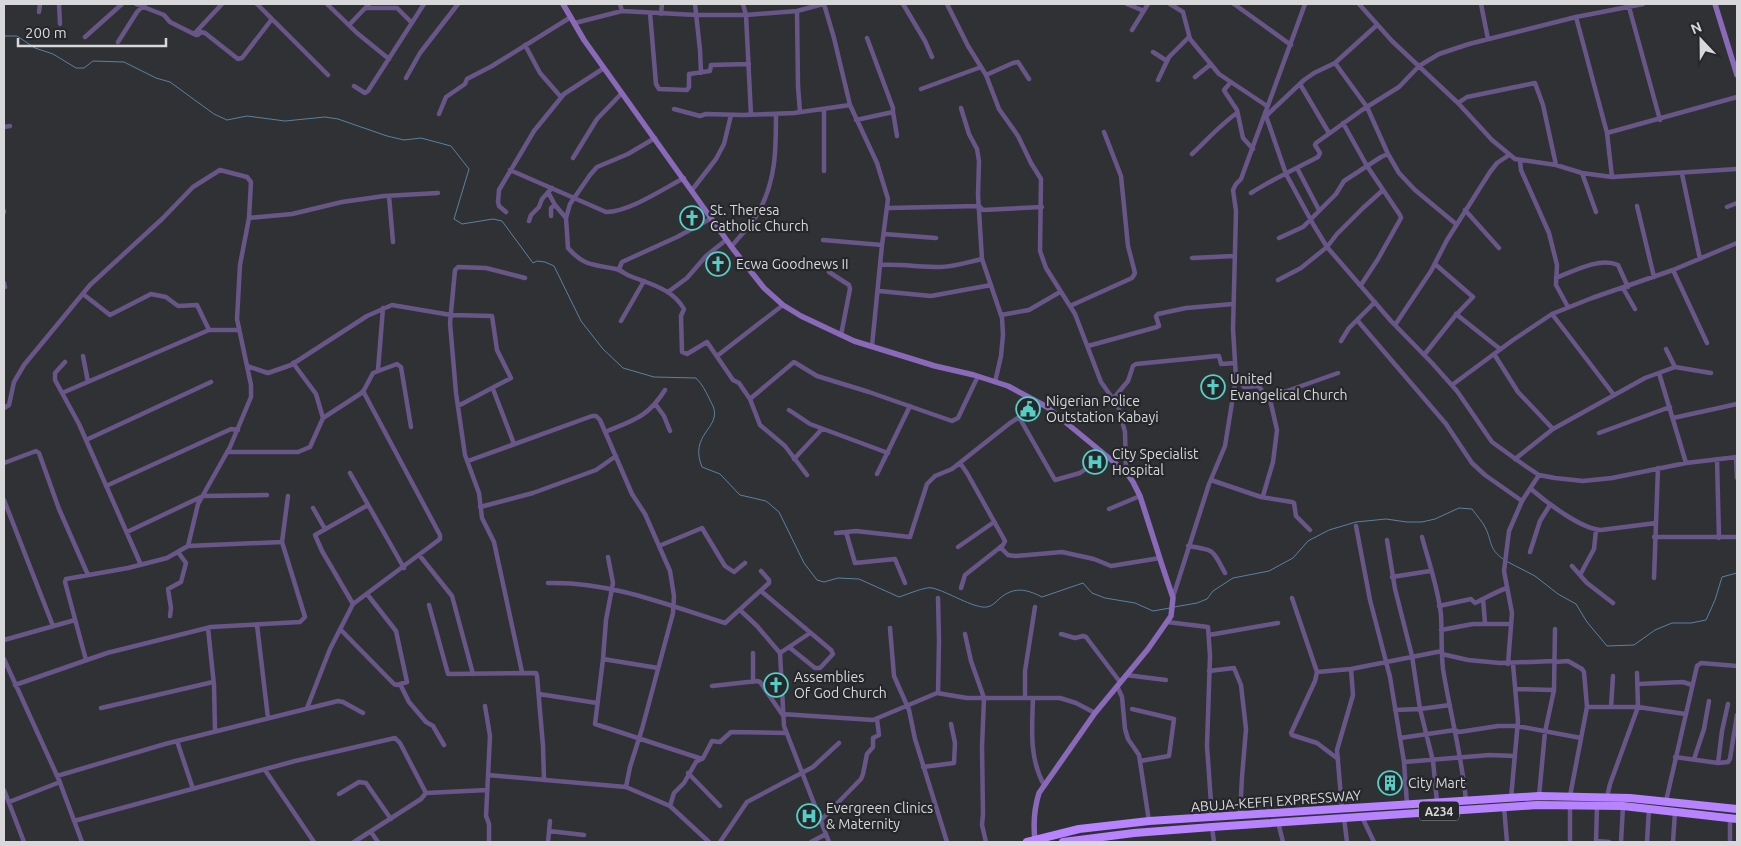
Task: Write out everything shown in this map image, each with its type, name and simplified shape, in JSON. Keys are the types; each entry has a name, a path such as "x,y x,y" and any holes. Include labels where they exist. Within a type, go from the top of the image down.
{"highway":[{"name":"ABUJA-KEFFI EXPRESSWAY","path":"1031,841 1080,829 1149,822 1539,796 1607,797 1737,809"},
{"name":"ABUJA-KEFFI EXPRESSWAY","path":"1063,842 1111,835 1504,807 1623,806 1734,819"}],"street":[{"path":"39,12 40,4"},
{"path":"59,4 60,24"},
{"path":"84,37 122,4"},
{"path":"136,4 144,5 164,16 170,22 194,34 205,33 238,59 240,59 272,19"},
{"path":"194,34 222,4"},
{"path":"256,4 328,75"},
{"path":"327,4 389,60"},
{"path":"354,86 367,92 424,4"},
{"path":"406,78 420,53 458,4"},
{"path":"563,4 604,68 684,178 731,247 764,288 783,305 801,316 854,341 1008,386 1047,407 1104,456 1126,472 1133,482 1140,496 1172,598"},
{"path":"620,4 622,11"},
{"path":"661,14 662,4"},
{"path":"695,4 701,72"},
{"path":"743,4 746,15 751,115"},
{"path":"574,23 622,11 661,14 746,15 796,11 823,4 834,38 850,105 868,141 884,180 888,199 872,346"},
{"path":"902,4 925,41 932,57"},
{"path":"947,4 968,46 986,75 999,109 1018,136 1041,179 1040,251 1046,268 1075,314 1101,382 1118,406 1125,432 1126,472"},
{"path":"1127,4 1144,11"},
{"path":"1132,30 1148,4"},
{"path":"1170,4 1183,12 1188,26 1189,37 1219,74 1267,106"},
{"path":"1234,4 1291,45"},
{"path":"1031,841 1034,807 1039,793 1095,713 1148,649 1171,616 1172,598 1188,546 1225,446 1236,378 1233,304 1236,211 1233,190 1241,179 1253,149 1266,114 1267,106 1306,4"},
{"path":"1360,4 1392,41 1458,103 1492,140 1509,155 1520,161 1556,164 1582,173 1612,177 1737,169"},
{"path":"1481,4 1488,39"},
{"path":"1251,193 1277,177 1320,156 1316,143 1399,87 1419,66 1439,54 1469,44 1576,17 1643,4"},
{"path":"1714,4 1735,59 1737,75"},
{"path":"118,42 137,12 144,5"},
{"path":"349,25 368,6 397,8 411,22"},
{"path":"1629,7 1660,120"},
{"path":"796,11 800,112"},
{"path":"650,13 656,87 659,89 684,91 688,87 689,74 710,72 711,65 749,64"},
{"path":"440,114 446,97 465,84 467,79 571,17"},
{"path":"1576,17 1607,133 1612,177"},
{"path":"1266,114 1314,73 1335,63 1378,25"},
{"path":"1158,80 1174,51 1189,37"},
{"path":"868,38 893,108 897,136"},
{"path":"524,45 540,73 561,97"},
{"path":"1153,52 1167,61"},
{"path":"986,75 1013,62 1018,62 1029,79"},
{"path":"1335,63 1367,107 1388,154 1399,173 1415,190 1456,224"},
{"path":"1195,77 1211,64"},
{"path":"921,89 981,67"},
{"path":"506,212 499,206 497,196 510,170 534,131 561,97 604,68"},
{"path":"1231,82 1224,90 1237,113 1242,136 1253,149"},
{"path":"1458,103 1468,97 1535,83 1543,105 1556,164"},
{"path":"1300,84 1329,133"},
{"path":"573,158 597,119 622,93"},
{"path":"1607,133 1660,120 1737,97"},
{"path":"674,109 694,115 751,115 824,110 850,105"},
{"path":"961,108 969,134 977,149 979,161 982,259 1001,315 1002,349 995,382"},
{"path":"824,110 824,171"},
{"path":"856,120 893,112"},
{"path":"1192,154 1224,122 1237,113"},
{"path":"731,247 758,214 771,183 776,157 776,114"},
{"path":"1266,114 1286,174 1310,219 1328,247 1395,325 1452,385 1492,442 1539,475 1554,478 1583,481 1612,478 1686,463 1736,457 1737,478"},
{"path":"692,190 716,159 724,144 731,115"},
{"path":"1343,124 1367,166 1400,215 1378,260 1361,285"},
{"path":"4,127 10,126"},
{"path":"1070,306 1132,278 1135,273 1128,246 1121,176 1104,132"},
{"path":"655,138 628,154 597,167 576,198 571,202 566,218 568,248 590,265 619,269 628,275 668,292 684,308 681,316 682,352 687,354 706,342 733,380 739,383 750,399 760,425 785,446 807,474"},
{"path":"1279,238 1303,227 1336,194 1344,181 1388,154"},
{"path":"1395,325 1435,264 1456,224 1490,172 1497,163 1509,155"},
{"path":"1520,161 1521,170 1549,233 1556,254 1556,285 1568,307"},
{"path":"1298,168 1319,210"},
{"path":"510,170 550,190 576,198 606,212 615,211 645,199 684,178"},
{"path":"4,408 9,405 14,382 24,365 90,285 162,219 193,187 217,172 224,171 249,179 251,182 249,218 240,265 237,319 247,366 251,397 238,430 198,504 188,546"},
{"path":"1582,173 1596,212"},
{"path":"1682,174 1700,259"},
{"path":"550,190 555,205 566,218"},
{"path":"529,221 531,214 539,207 542,199 550,190"},
{"path":"1278,280 1301,268 1328,247 1337,234 1383,190"},
{"path":"249,218 292,214 342,202 389,196 438,193"},
{"path":"389,196 393,242"},
{"path":"1727,207 1737,203"},
{"path":"551,216 551,208 555,205"},
{"path":"888,208 979,206 983,210 1042,207"},
{"path":"1636,206 1654,277"},
{"path":"1465,210 1499,248"},
{"path":"619,269 622,262 677,237 712,218"},
{"path":"884,234 936,238"},
{"path":"668,292 687,278 706,256 726,240"},
{"path":"823,240 882,245"},
{"path":"1452,385 1552,314 1737,246"},
{"path":"1192,258 1234,256"},
{"path":"880,265 904,264 940,267 982,259"},
{"path":"1556,278 1594,264 1614,263 1618,265 1635,309"},
{"path":"1424,354 1456,314 1472,298 1472,295 1435,264"},
{"path":"522,672 494,542 482,518 479,493 468,461 458,406 450,323 455,270 458,267 486,268 525,278"},
{"path":"1674,270 1707,343"},
{"path":"829,272 849,285 850,289 841,335"},
{"path":"621,321 644,281"},
{"path":"879,291 931,296 991,284"},
{"path":"1001,315 1029,310 1060,292"},
{"path":"83,294 110,315 151,294 166,297 178,306 197,305 210,330"},
{"path":"1340,341 1375,302"},
{"path":"1088,346 1157,327 1156,316 1160,314 1186,308 1233,304"},
{"path":"247,366 268,373 293,364 367,316 392,305 451,315 493,317 497,350 511,378 458,406"},
{"path":"717,356 783,305"},
{"path":"378,370 383,308"},
{"path":"1456,314 1500,350"},
{"path":"1552,314 1614,395"},
{"path":"1357,320 1434,410 1472,463 1485,475 1522,500"},
{"path":"62,393 210,330 239,330"},
{"path":"1666,349 1675,368"},
{"path":"1494,354 1518,392 1553,429"},
{"path":"82,356 88,382"},
{"path":"1113,399 1128,381 1133,366 1136,364 1217,356 1219,356 1221,364 1235,363"},
{"path":"65,362 55,373 54,377 86,440 141,565"},
{"path":"750,399 794,362 817,376 952,421 955,420 978,376"},
{"path":"293,364 316,394 323,418"},
{"path":"227,452 298,452 310,447 323,418 363,391 373,373 398,364 401,367 411,427"},
{"path":"1515,459 1553,429 1645,378 1675,368 1710,373"},
{"path":"1236,378 1244,387 1259,386 1264,395 1269,395 1287,391 1338,373"},
{"path":"1659,373 1686,463"},
{"path":"86,440 211,382"},
{"path":"493,389 514,444"},
{"path":"605,432 648,412 656,405 665,390"},
{"path":"308,708 330,649 353,604 404,568 440,539 440,535 363,391"},
{"path":"1263,496 1271,472 1277,430 1269,395"},
{"path":"836,533 856,531 910,537 927,484 935,476 952,469 1040,404"},
{"path":"1673,418 1737,404"},
{"path":"656,405 664,416 670,431"},
{"path":"877,474 910,406"},
{"path":"1599,433 1670,406"},
{"path":"789,410 810,424 888,452"},
{"path":"468,461 592,416 596,416 600,420 632,494 645,514 672,577 673,613 626,787"},
{"path":"1019,418 1055,480 1080,473 1104,456"},
{"path":"106,486 231,429 238,430"},
{"path":"794,459 822,429"},
{"path":"4,463 31,452 36,451 38,453 59,509 88,575"},
{"path":"480,507 533,493 596,470 616,456"},
{"path":"1717,459 1719,538"},
{"path":"960,463 1005,541 1000,548 965,575 961,588"},
{"path":"1654,578 1658,468"},
{"path":"350,473 404,568"},
{"path":"1512,798 1518,708 1511,664 1510,624 1512,613 1504,570 1509,531 1522,500 1539,475"},
{"path":"1211,480 1263,496 1294,503 1296,516 1310,530"},
{"path":"1531,489 1550,505 1596,530 1656,523"},
{"path":"127,532 203,496 267,495"},
{"path":"16,685 86,660 153,640 208,628 300,622 305,617 282,542 288,496"},
{"path":"1108,509 1140,496"},
{"path":"4,500 53,626"},
{"path":"353,604 316,534 368,505"},
{"path":"1530,552 1540,521 1550,505"},
{"path":"313,508 325,529"},
{"path":"958,547 994,522"},
{"path":"1356,526 1395,710 1404,762 1408,804"},
{"path":"659,546 702,528 725,566 734,572 745,563"},
{"path":"1580,575 1594,549 1596,530"},
{"path":"846,532 855,563 895,559 905,583"},
{"path":"1422,537 1430,571 1436,583 1442,653 1466,800"},
{"path":"1654,537 1737,537"},
{"path":"1386,540 1392,577 1412,656 1420,709 1433,761 1437,802"},
{"path":"86,660 65,582 69,578 141,565 167,558 188,546 282,542"},
{"path":"1188,546 1212,551 1225,573"},
{"path":"1000,548 1008,555 1014,556 1062,552 1094,559 1111,566 1160,558"},
{"path":"170,616 171,608 168,589 181,582 186,564 178,552"},
{"path":"420,556 452,596 473,674"},
{"path":"608,557 613,583 606,620 604,659 597,703 596,725 702,759"},
{"path":"1572,566 1587,583 1613,603"},
{"path":"548,583 612,588 725,623 770,582 761,571"},
{"path":"1392,577 1430,571"},
{"path":"1439,606 1471,599 1475,603 1488,595 1507,588"},
{"path":"761,591 832,652 820,668 815,668 788,647"},
{"path":"340,629 394,684 407,681 396,631 367,594"},
{"path":"938,598 938,693"},
{"path":"1292,598 1317,672 1315,681 1291,733 1292,735 1317,743 1338,759"},
{"path":"1483,599 1485,623"},
{"path":"429,605 446,673 452,675 536,673 543,746 544,780"},
{"path":"1024,698 1025,671 1035,608"},
{"path":"740,610 757,626 780,653 782,714 786,733 829,842"},
{"path":"4,640 75,620"},
{"path":"1167,622 1208,627 1207,746 1212,817"},
{"path":"1209,635 1278,623"},
{"path":"1441,630 1485,623 1510,624"},
{"path":"256,625 268,718"},
{"path":"208,628 214,682 215,732"},
{"path":"890,628 893,670 907,706 923,767 947,842"},
{"path":"1539,796 1545,732 1554,690 1556,629"},
{"path":"780,653 810,633"},
{"path":"965,634 971,661 984,698 982,825 986,842"},
{"path":"1061,634 1075,638 1086,637 1119,684 1124,724 1128,739 1139,755 1149,822"},
{"path":"753,653 753,682"},
{"path":"1317,672 1351,669 1412,656 1442,653 1468,660 1511,664 1568,662 1583,670 1587,707 1570,796"},
{"path":"4,659 60,782 82,842"},
{"path":"604,659 658,668"},
{"path":"1666,801 1698,664 1701,662 1737,666"},
{"path":"1209,672 1234,668 1241,685 1246,729 1240,815"},
{"path":"1342,809 1338,747 1353,695 1351,669"},
{"path":"1607,797 1638,707 1637,673"},
{"path":"1126,676 1166,680"},
{"path":"1611,707 1613,676"},
{"path":"101,708 214,682"},
{"path":"712,686 760,682 782,714"},
{"path":"1638,684 1683,682 1692,685"},
{"path":"400,684 409,702 426,722 433,726 444,745"},
{"path":"1516,689 1554,690"},
{"path":"782,714 872,720 938,693 967,698 1060,698 1095,713"},
{"path":"538,694 597,703"},
{"path":"1033,698 1032,746 1039,775 1044,785"},
{"path":"57,776 177,741 340,700 363,713"},
{"path":"1694,759 1704,729 1708,701"},
{"path":"1718,763 1728,704"},
{"path":"1395,710 1450,705"},
{"path":"484,706 490,736 486,816 489,824 489,842"},
{"path":"1587,707 1638,707 1685,714"},
{"path":"1132,709 1174,719 1169,756 1140,761"},
{"path":"1675,757 1718,763 1728,762 1737,715"},
{"path":"821,820 863,774 867,754 873,746 873,738 879,735 877,719"},
{"path":"923,767 954,763 954,743 951,724"},
{"path":"1400,738 1426,733 1455,730 1459,732 1498,726 1517,726 1581,738"},
{"path":"670,806 674,793 684,783 696,762 702,759 712,741 720,742 731,732 786,733"},
{"path":"74,821 295,761 395,738 400,743 426,794"},
{"path":"177,741 193,789"},
{"path":"720,842 747,802 813,767 839,743"},
{"path":"1404,762 1490,755 1514,756"},
{"path":"265,770 314,842"},
{"path":"688,773 720,806"},
{"path":"488,775 626,787 670,806 709,842"},
{"path":"9,802 60,782"},
{"path":"339,794 360,782 366,784 391,819"},
{"path":"4,790 24,842"},
{"path":"354,842 426,794 487,790"},
{"path":"1570,806 1570,842"},
{"path":"1597,806 1596,842 1610,842"},
{"path":"1621,842 1623,806"},
{"path":"1504,807 1507,842"},
{"path":"1647,842 1649,809"},
{"path":"1673,842 1675,812"},
{"path":"1362,817 1374,842"},
{"path":"1344,818 1347,842"},
{"path":"1730,842 1734,819"},
{"path":"548,842 550,822"},
{"path":"1278,822 1283,842"},
{"path":"1212,827 1214,842"},
{"path":"549,831 584,835"},
{"path":"371,832 378,842"},
{"path":"811,842 826,834"},
{"path":"702,842 709,842"}],"waterway":[{"path":"4,36 17,36 35,48 53,54 76,68 84,68 93,61 124,62 156,78 170,82 214,114 227,120 247,116 285,121 325,117 338,119 404,140 421,138 451,146 469,169 454,219 462,224 493,219 502,221 533,263 537,261 545,262 554,266 581,321 603,349 623,368 654,377 696,378 705,390 714,409 712,422 699,447 702,467 720,474 740,495 766,501 779,512 804,563 817,580 824,582 838,578 859,579 899,597 921,589 932,588 982,607 990,606 1010,592 1020,590 1042,597 1083,583 1092,593 1105,598 1135,603 1153,611 1170,608"},
{"path":"1174,607 1197,603 1207,599 1213,591 1233,578 1269,571 1293,558 1308,541 1329,530 1356,522 1386,519 1422,522 1435,519 1459,508 1472,509 1485,526 1493,549 1503,559"},
{"path":"1506,561 1535,576 1558,594 1576,604 1587,622 1607,646 1634,645 1655,630 1672,623 1691,623 1706,620 1722,577 1737,573"}],"place":[{"name":"St. Theresa Catholic Church","path":"692,218"},
{"name":"Ecwa Goodnews II","path":"718,264"},
{"name":"United Evangelical Church","path":"1213,387"},
{"name":"Nigerian Police Outstation Kabayi","path":"1028,409"},
{"name":"City Specialist Hospital","path":"1095,462"},
{"name":"Assemblies Of God Church","path":"776,685"},
{"name":"City Mart","path":"1390,783"},
{"name":"Evergreen Clinics & Maternity","path":"809,816"}]}
